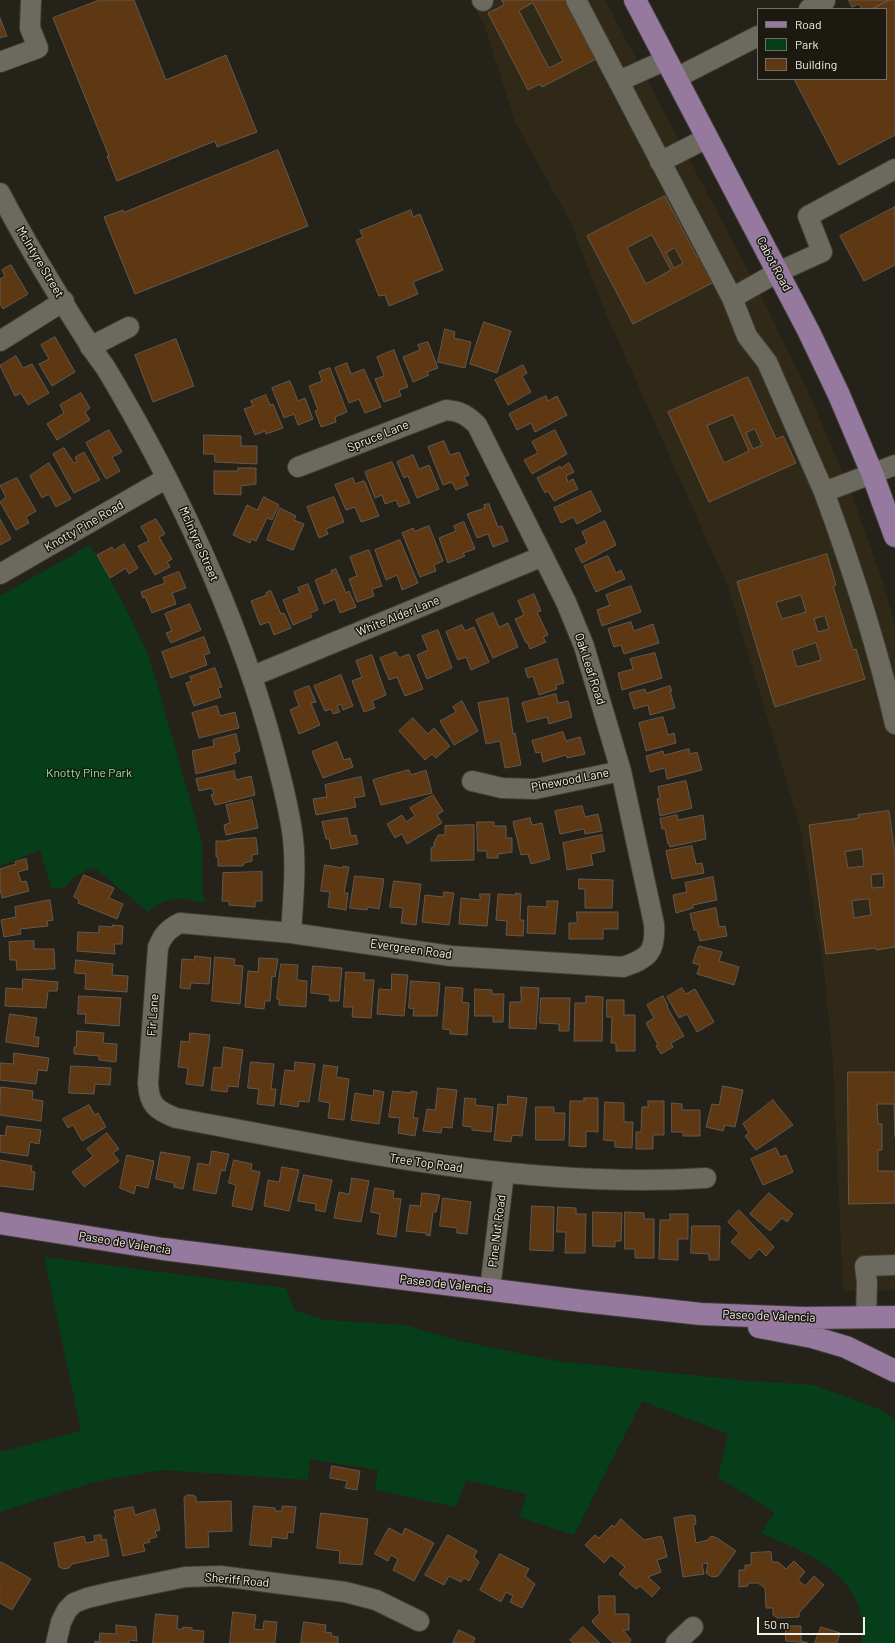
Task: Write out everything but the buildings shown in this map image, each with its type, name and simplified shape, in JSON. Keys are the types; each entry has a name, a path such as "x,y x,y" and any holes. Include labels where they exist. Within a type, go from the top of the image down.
{"main road":[{"name":"Cabot Road","path":"635,0 778,272 839,395 872,473 895,536"},
{"name":"Paseo de Valencia","path":"0,1223 164,1249 701,1314 804,1318 895,1317"},
{"path":"701,1314 812,1337 846,1347 895,1371"}],"street":[{"path":"0,62 40,54 30,28 31,0"},
{"path":"576,0 732,298 747,336 767,362 824,492 850,563 880,662 895,724"},
{"path":"619,81 671,69 757,36"},
{"path":"660,162 707,138"},
{"path":"732,298 778,272 822,252 808,216 895,169"},
{"name":"McIntyre Street","path":"0,193 7,224 64,301 90,347 109,375 167,478 200,543 252,676 276,759 292,832 295,874 291,933"},
{"path":"0,341 64,301"},
{"path":"90,347 129,327"},
{"name":"Spruce Lane","path":"298,467 434,414 446,410 458,411"},
{"name":"Oak Leaf Road","path":"458,411 470,417 477,425 544,556 566,602 584,646 621,771 654,924 655,938 651,953"},
{"path":"824,492 895,465"},
{"name":"Knotty Pine Road","path":"0,574 167,478"},
{"name":"White Alder Lane","path":"252,676 544,556"},
{"name":"Pinewood Lane","path":"472,780 502,788 536,789 621,771"},
{"name":"Evergreen Road","path":"170,928 180,923 193,923 291,933 451,956 623,967 639,961 651,953"},
{"name":"Fir Lane","path":"153,1104 148,1095 148,1083 158,947 162,936 170,928"},
{"name":"Tree Top Road","path":"153,1104 163,1113 176,1118 400,1160 504,1174 596,1179 672,1180 706,1178"},
{"name":"Pine Nut Road","path":"490,1289 504,1174"},
{"path":"866,1317 867,1282 864,1266 895,1265"},
{"name":"Sheriff Road","path":"56,1643 61,1622 67,1610 74,1603 112,1592 185,1578 220,1576 345,1592 376,1600 419,1621"},
{"path":"676,1643 693,1627"}],"shaded area":[{"path":"471,0 605,0 751,276 806,387 851,492 883,583 895,625 895,1290 843,1291 833,1065 824,969 800,827 728,587 604,309 570,221 516,124 484,25"}],"green space":[{"name":"Knotty Pine Park","path":"90,545 120,597 149,656 202,842 202,890 205,903 189,899 168,900 155,906 148,912 95,868 78,874 65,887 52,889 40,850 0,866 0,596"},
{"path":"44,1257 286,1288 294,1310 325,1320 405,1325 456,1340 557,1361 739,1380 814,1385 884,1411 895,1420 895,1643 862,1643 862,1618 856,1601 848,1586 823,1564 793,1547 761,1533 775,1513 718,1477 728,1434 642,1401 574,1535 519,1517 527,1494 466,1480 456,1507 375,1490 378,1470 310,1459 308,1480 163,1470 94,1482 0,1512 0,1452 81,1431"}]}
